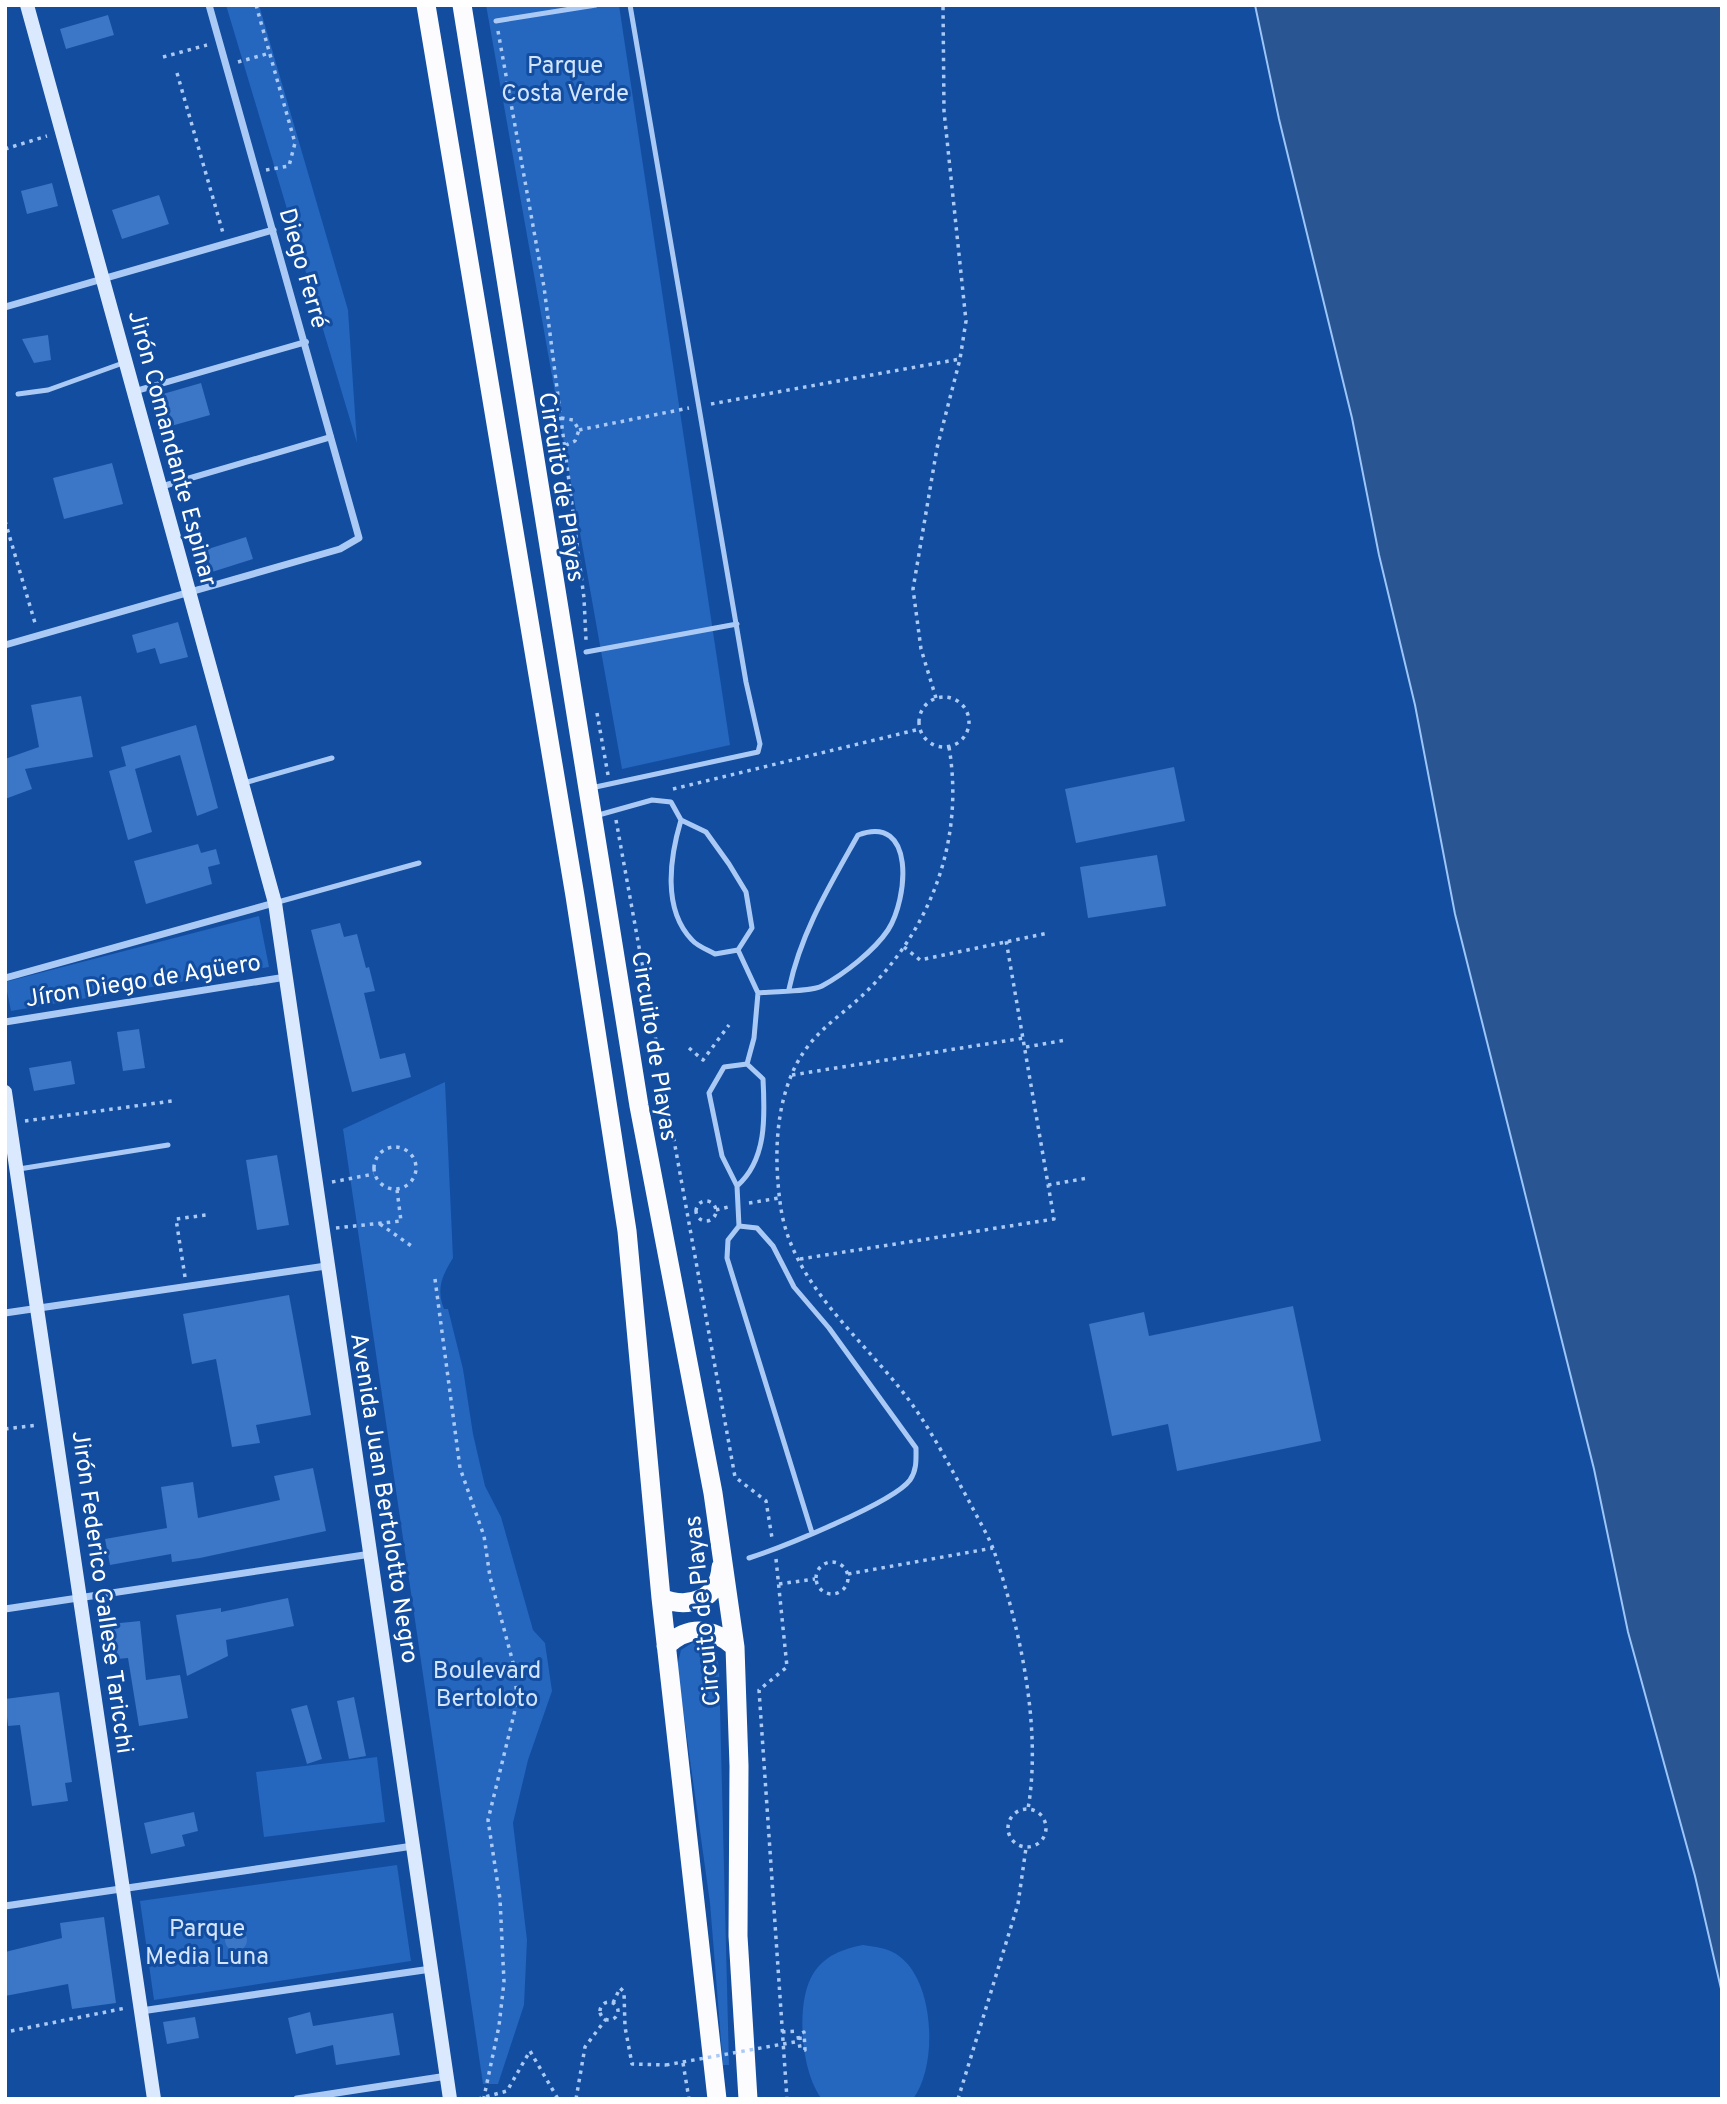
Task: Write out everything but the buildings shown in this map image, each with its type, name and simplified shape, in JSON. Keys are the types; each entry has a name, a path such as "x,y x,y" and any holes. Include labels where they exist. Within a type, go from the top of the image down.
{"highway":[{"name":"Circuito de Playas","path":"426,5 575,895 627,1231 661,1598 717,2099"},
{"name":"Circuito de Playas","path":"462,5 639,1106 713,1493 736,1647 739,1766 738,1936 748,2099"},
{"path":"661,1598 674,1604 690,1604 703,1599 718,1582 722,1561"},
{"path":"666,1646 685,1633 709,1630 736,1647"}],"main road":[{"name":"Jirón Comandante Espinar","path":"27,5 275,903"},
{"name":"Avenida Juan Bertolotto Negro","path":"275,903 450,2099"},
{"name":"Jirón Federico Gallese Taricchi","path":"5,1092 154,2099"}],"street":[{"name":"Diego Ferré","path":"190,593 357,541 359,538 209,5"},
{"path":"5,307 273,230"},
{"path":"134,391 306,342"},
{"path":"160,486 331,437"},
{"path":"5,645 190,593"},
{"name":"Jíron Diego de Agüero","path":"5,978 275,903"},
{"name":"Jíron Diego de Agüero","path":"5,1022 286,977"},
{"path":"5,1312 326,1266"},
{"path":"5,1609 371,1553"},
{"path":"5,1906 414,1846"},
{"path":"141,2008 430,1969"},
{"path":"297,2099 447,2076"}],"lane":[{"path":"496,22 596,5"},
{"path":"588,789 758,752 760,744 630,5"},
{"path":"18,394 48,390 126,362"},
{"path":"586,652 737,624"},
{"path":"242,784 332,758"},
{"path":"592,817 652,800 671,802 681,820 706,832 746,892 752,928 738,950 715,954 692,940 675,912 671,876 681,820"},
{"path":"758,993 820,987 855,962 888,930 904,894 904,858 887,834 872,830 858,835 814,912 794,962 789,989"},
{"path":"275,903 419,863"},
{"path":"738,950 758,993 754,1038 747,1064"},
{"path":"737,1186 748,1177 761,1147 765,1107 763,1079 747,1064"},
{"path":"747,1064 724,1067 709,1093 722,1156 737,1186 739,1226 727,1240 727,1258 811,1533"},
{"path":"17,1169 168,1145"},
{"path":"739,1226 757,1228 773,1246 793,1287 829,1328 916,1448 916,1467 910,1481 868,1508 774,1550 749,1558"}],"path":[{"path":"256,5 295,143 289,166 257,171"},
{"path":"936,698 921,649 913,589 937,447 960,359 966,321 944,111 943,5"},
{"path":"496,22 544,286 584,598 586,652"},
{"path":"163,57 219,42"},
{"path":"226,65 270,53"},
{"path":"177,74 226,243"},
{"path":"5,149 62,132"},
{"path":"579,430 960,359"},
{"path":"561,418 573,420 579,430"},
{"path":"564,446 575,441 579,430"},
{"path":"5,521 39,635"},
{"path":"936,698 956,700 969,718 966,734 949,747 933,745 920,729 922,711 936,698"},
{"path":"595,705 609,784"},
{"path":"666,791 920,729"},
{"path":"949,747 955,800 952,829 936,890 904,946 870,988 829,1020 799,1060 778,1125 776,1165 782,1212 793,1250 818,1294 911,1403 945,1457 993,1548 1017,1639 1034,1739 1028,1809"},
{"path":"614,811 734,1477 766,1501 779,1584 786,1667 759,1690 787,2099"},
{"path":"904,946 920,960 1048,933"},
{"path":"800,1259 1054,1219 1006,940"},
{"path":"689,1048 703,1060 729,1025"},
{"path":"792,1075 1024,1038"},
{"path":"1026,1046 1066,1041"},
{"path":"8,1115 172,1101"},
{"path":"385,1149 405,1150 415,1160 416,1173 409,1185 397,1190 383,1186 374,1174 375,1160 385,1149"},
{"path":"315,1185 374,1174"},
{"path":"1048,1185 1088,1178"},
{"path":"321,1230 401,1221 397,1190"},
{"path":"705,1202 716,1210 716,1215 708,1221 703,1221 697,1213 697,1208 705,1202"},
{"path":"685,1215 697,1213"},
{"path":"187,1285 176,1219 206,1215"},
{"path":"379,1223 413,1247"},
{"path":"435,1279 460,1468 484,1536 490,1577 515,1670 517,1702 488,1820 500,1899 504,1982 499,2025 481,2098 508,2091 530,2051 558,2099"},
{"path":"5,1429 55,1422"},
{"path":"848,1574 993,1548"},
{"path":"832,1562 842,1565 848,1574 847,1585 834,1594 824,1593 815,1579 821,1565 832,1562"},
{"path":"779,1584 815,1579"},
{"path":"1028,1809 1041,1815 1046,1829 1040,1843 1026,1847 1013,1841 1008,1827 1014,1814 1028,1809"},
{"path":"958,2099 1018,1904 1026,1847"},
{"path":"576,2099 586,2047 606,2019 617,2014 613,2003 620,1988 624,1992 625,2027 632,2064 683,2063 798,2036 804,2032 805,2050 800,2048 798,2036"},
{"path":"606,2019 601,2007 613,2003"},
{"path":"11,2031 141,2008"},
{"path":"782,2032 798,2036"},
{"path":"683,2063 689,2099"}],"green space":[{"path":"226,5 259,5 348,310 357,443"},
{"name":"Parque Costa Verde","path":"486,5 619,5 730,745 622,769"},
{"path":"259,916 269,967 11,1011 5,982"},
{"name":"Boulevard Bertoloto","path":"445,1082 453,1258 441,1282 440,1295 444,1309 448,1309 463,1369 473,1434 485,1486 501,1517 533,1630 545,1643 552,1691 528,1760 513,1823 527,1940 524,2005 498,2084 483,2084 343,1129"},
{"path":"703,1640 715,1649 719,1668 729,2065 723,2065 710,1903 677,1666 681,1650 695,1641"},
{"path":"377,1757 385,1822 264,1837 256,1772"},
{"name":"Parque Media Luna","path":"397,1865 411,1961 154,2000 140,1901"},
{"path":"863,1945 895,1953 911,1968 920,1985 926,2004 929,2046 921,2084 913,2099 822,2099 809,2073 802,2019 807,1987 818,1967 829,1958"}],"shaded area":[{"path":"1255,5 1722,5 1722,1993 1695,1876 1628,1632 1594,1469 1455,914 1415,705 1379,555 1352,418 1279,119"}]}
